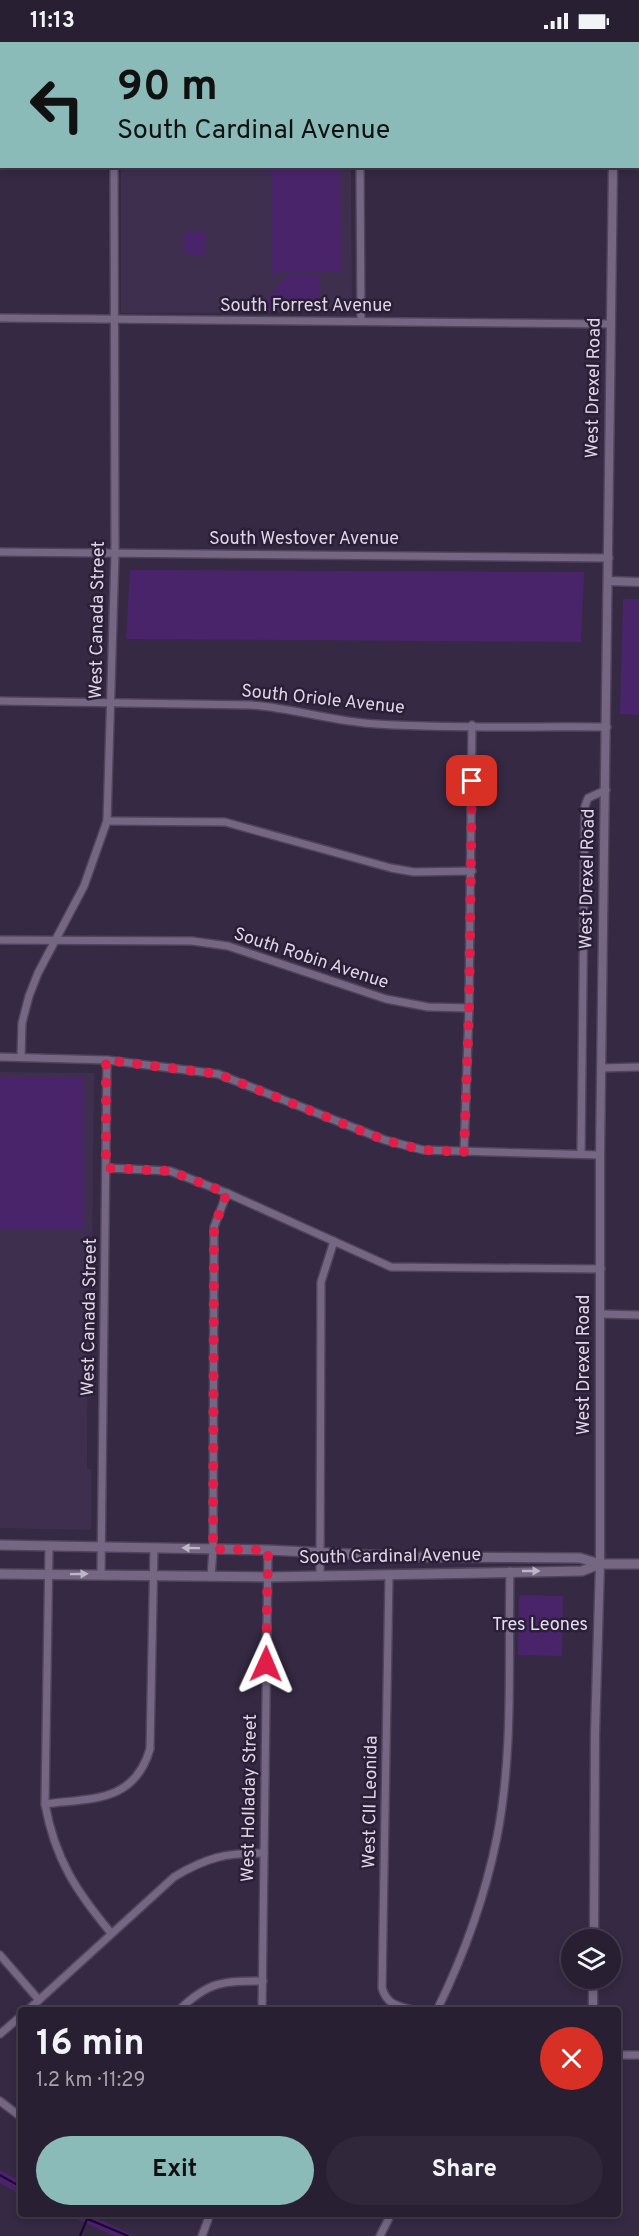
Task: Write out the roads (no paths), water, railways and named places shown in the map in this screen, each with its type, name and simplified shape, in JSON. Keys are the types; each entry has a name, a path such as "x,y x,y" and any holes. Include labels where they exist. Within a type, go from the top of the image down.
{"main road":[{"name":"South Cardinal Avenue","path":"0,1545 580,1558 600,1564 639,1564"},
{"name":"South Cardinal Avenue","path":"0,1574 101,1573 211,1577 389,1575 582,1571 600,1564"}],"street":[{"name":"West Canada Street","path":"21,1057 25,1009 38,973 86,881 107,821 115,554 114,168"},
{"path":"360,168 361,321"},
{"name":"West Drexel Road","path":"594,1929 595,1734 600,1564 600,1155 609,581 612,168"},
{"name":"South Forrest Avenue","path":"0,318 611,324"},
{"name":"South Westover Avenue","path":"0,552 609,558"},
{"path":"609,581 639,582"},
{"name":"South Oriole Avenue","path":"0,701 251,705 283,707 336,720 377,724 607,727"},
{"path":"464,1152 472,871 472,725"},
{"name":"West Drexel Road","path":"581,1155 585,806 588,798 606,790"},
{"path":"107,821 225,822 391,868 414,872 472,871"},
{"name":"South Robin Avenue","path":"0,940 192,941 228,946 386,999 428,1007 469,1008"},
{"path":"0,1057 106,1060 218,1074 384,1140 423,1150 600,1155"},
{"name":"West Canada Street","path":"101,1573 106,1060"},
{"path":"601,1068 639,1067"},
{"path":"106,1168 170,1171 227,1193 391,1267 601,1269"},
{"path":"211,1577 214,1227 227,1193"},
{"path":"320,1576 321,1282 334,1241"},
{"path":"601,1314 639,1316"},
{"path":"49,1546 45,1804 50,1831 61,1863 81,1898 111,1933"},
{"path":"45,1804 116,1793 133,1783 144,1768 150,1749 154,1548"},
{"name":"West Holladay Street","path":"262,2007 268,1550"},
{"path":"438,2007 460,1961 475,1919 497,1835 507,1749 510,1571"},
{"name":"West Cll Leonida","path":"389,1575 382,1988 387,2001 402,2007"},
{"path":"31,2007 174,1877 200,1862 229,1853 264,1853"},
{"path":"0,1955 39,2000"},
{"path":"182,2007 199,1992 216,1983 263,1981"},
{"path":"593,2007 594,1989"},
{"path":"0,2034 18,2019"},
{"path":"621,2055 639,2055"},
{"path":"0,2101 18,2115"},
{"path":"202,2236 209,2217"},
{"path":"380,2236 390,2217"}],"waterway":[{"path":"0,2175 18,2185"},
{"path":"83,2217 128,2236"},
{"path":"80,2236 87,2219"}],"park label":[{"name":"Tres Leones","path":"540,1625"}]}
